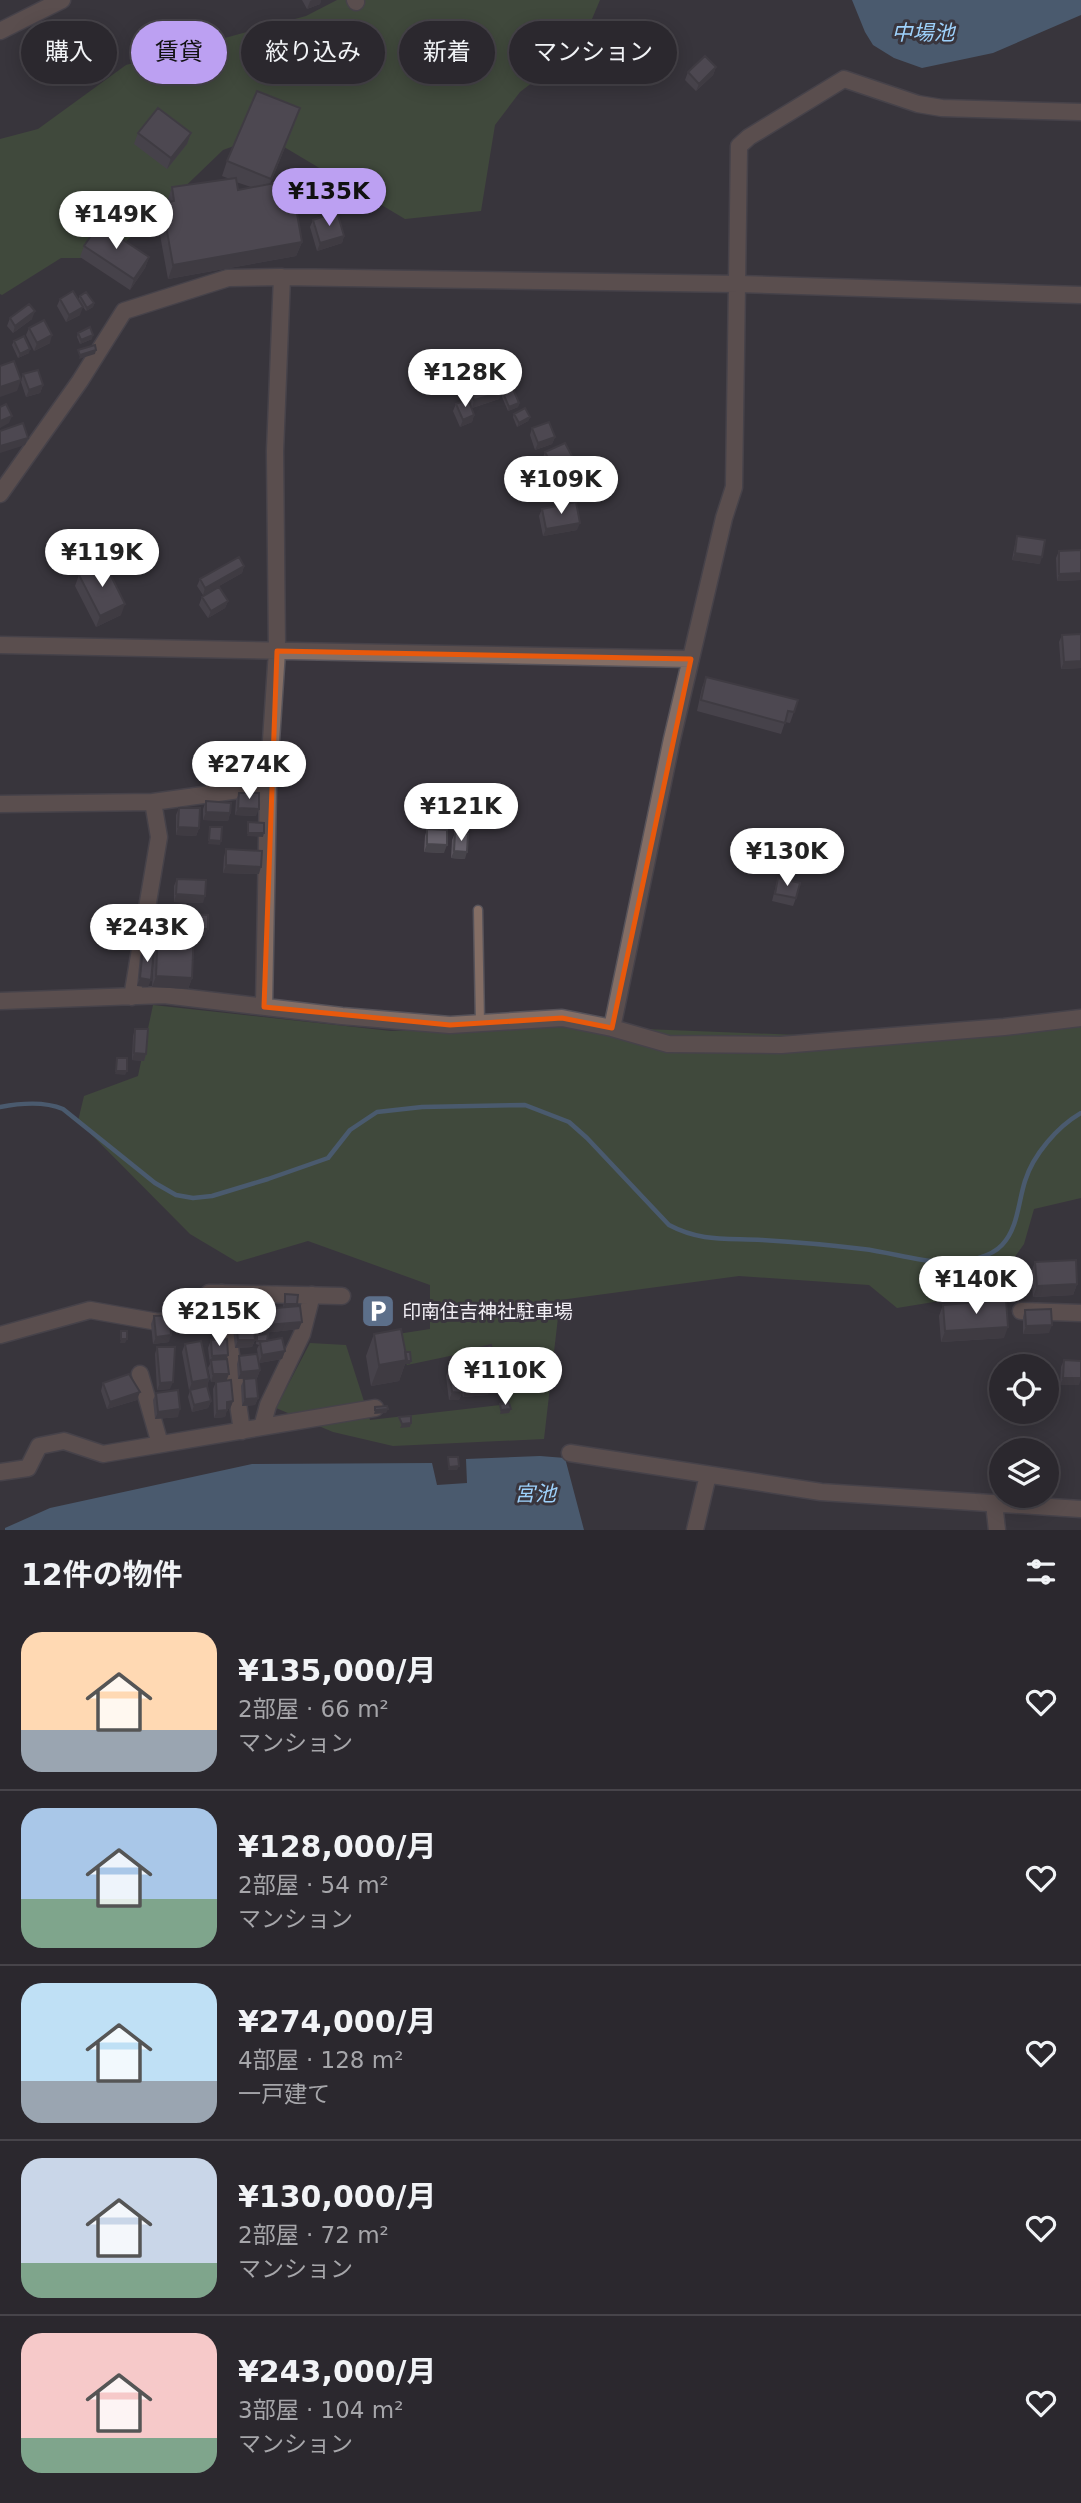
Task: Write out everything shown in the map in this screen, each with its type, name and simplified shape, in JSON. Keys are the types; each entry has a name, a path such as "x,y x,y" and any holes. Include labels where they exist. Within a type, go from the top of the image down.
{"street":[{"path":"0,31 62,0"},
{"path":"612,1028 691,659 724,518 734,487 739,146 749,137 844,79 918,104 942,108 1081,112"},
{"path":"264,1007 268,786 277,651 275,451 282,277"},
{"path":"0,494 80,381 124,311 228,278 738,284 1081,295"},
{"path":"0,645 691,659"},
{"path":"0,804 153,802 268,786"},
{"path":"132,997 159,837 153,802"},
{"path":"0,1001 164,995 342,1016 450,1025 562,1018 612,1028 668,1044 781,1045 991,1028 1081,1017"},
{"path":"0,1335 90,1310 158,1322 186,1319 209,1308 209,1293 342,1296"},
{"path":"222,1293 242,1431"},
{"path":"262,1427 268,1405 302,1334 312,1295"},
{"path":"1021,1311 1081,1313"},
{"path":"140,1374 160,1444"},
{"path":"0,1472 27,1468 40,1446 64,1441 103,1454 375,1408"},
{"path":"570,1453 821,1493 989,1503"},
{"path":"695,1530 708,1475"},
{"path":"1059,1507 1081,1509"},
{"path":"995,1508 997,1530"}],"lane":[{"path":"478,910 480,1023"}],"highlighted area":[{"path":"277,651 691,659 612,1028 562,1018 450,1025 264,1007"}],"green space":[{"path":"337,0 600,0 591,21 509,21 509,84 530,84 520,92 495,125 481,211 405,219 264,135 223,150 145,225 106,258 61,258 0,294 0,139 38,129 100,84 117,84 117,72 131,64 131,84 227,84 227,38 241,34 241,84 385,84 385,21 288,21 306,16"},
{"path":"153,1005 391,1031 543,1025 901,1039 1081,1018 1081,1198 1034,1209 1024,1244 989,1293 897,1308 869,1285 739,1276 560,1300 544,1439 393,1446 333,1432 276,1408 310,1343 346,1345 370,1420 509,1404 516,1350 464,1353 407,1365 391,1335 430,1329 430,1285 308,1241 237,1262 190,1234 78,1121 84,1096 138,1076"}],"water":[{"name":"中場池","path":"852,0 1081,0 1081,15 993,53 922,68 894,58 873,45"},
{"name":"宮池","path":"540,1456 565,1458 584,1530 5,1530 50,1508 252,1464 432,1463 437,1485 467,1483 466,1459"}],"building":[{"path":"705,56 716,67 699,84 688,72"},
{"path":"257,91 300,108 271,179 227,161"},
{"path":"158,108 191,133 171,158 138,133"},
{"path":"236,178 238,190 291,180 302,242 173,265 162,203 174,201 172,187"},
{"path":"337,212 344,236 320,243 313,220"},
{"path":"99,224 149,257 134,279 84,246"},
{"path":"73,291 83,307 69,315 60,299"},
{"path":"86,292 94,303 87,308 80,296"},
{"path":"29,304 35,311 15,326 10,318"},
{"path":"44,320 52,335 37,343 29,328"},
{"path":"90,327 93,335 81,340 78,333"},
{"path":"24,336 30,349 20,354 14,341"},
{"path":"95,345 96,350 80,355 78,350"},
{"path":"14,361 21,380 0,387 0,366"},
{"path":"38,370 43,385 29,390 23,374"},
{"path":"499,382 502,392 474,400 471,391"},
{"path":"513,389 519,403 509,407 503,393"},
{"path":"468,399 474,415 463,420 456,404"},
{"path":"6,404 12,416 0,421 0,407"},
{"path":"525,408 530,417 519,423 514,414"},
{"path":"549,422 555,437 538,443 532,428"},
{"path":"23,423 28,438 0,446 0,431"},
{"path":"565,443 574,460 554,470 545,452"},
{"path":"576,502 580,523 546,529 542,509"},
{"path":"1017,536 1045,540 1042,557 1015,553"},
{"path":"1081,550 1081,573 1059,574 1059,551"},
{"path":"239,557 244,566 205,588 200,579"},
{"path":"104,562 125,604 100,616 79,575"},
{"path":"219,587 228,601 211,611 202,597"},
{"path":"1081,634 1081,661 1064,662 1062,635"},
{"path":"706,677 798,700 794,712 788,711 785,723 701,700"},
{"path":"239,793 259,793 259,809 238,808"},
{"path":"206,801 231,803 230,813 206,812"},
{"path":"179,808 200,808 199,828 178,827"},
{"path":"248,822 264,823 264,833 248,833"},
{"path":"210,827 222,827 221,841 209,840"},
{"path":"427,829 447,830 447,845 427,844"},
{"path":"455,833 468,834 467,852 454,851"},
{"path":"226,849 262,851 261,867 226,865"},
{"path":"778,878 800,883 796,898 775,894"},
{"path":"177,879 206,880 205,896 176,894"},
{"path":"177,913 208,915 208,929 177,927"},
{"path":"101,918 124,919 123,933 101,932"},
{"path":"158,928 194,929 192,978 156,976"},
{"path":"143,948 154,949 151,980 140,978"},
{"path":"135,1029 148,1029 146,1054 134,1053"},
{"path":"117,1058 127,1058 127,1071 116,1071"},
{"path":"1076,1260 1077,1284 1037,1286 1035,1262"},
{"path":"285,1294 298,1295 297,1304 285,1304"},
{"path":"261,1299 262,1310 243,1312 242,1301"},
{"path":"1006,1300 1008,1327 945,1331 943,1305"},
{"path":"300,1306 302,1322 266,1325 264,1309"},
{"path":"1051,1309 1052,1325 1026,1326 1025,1310"},
{"path":"170,1315 171,1335 156,1337 154,1316"},
{"path":"253,1319 255,1340 238,1340 236,1321"},
{"path":"401,1329 407,1360 379,1365 374,1334"},
{"path":"121,1331 127,1331 127,1339 121,1339"},
{"path":"268,1334 267,1341 257,1341 257,1335"},
{"path":"282,1338 285,1351 262,1355 260,1342"},
{"path":"227,1339 228,1355 212,1356 211,1340"},
{"path":"201,1341 209,1379 192,1382 185,1344"},
{"path":"491,1345 494,1356 482,1359 479,1348"},
{"path":"157,1347 175,1347 173,1382 160,1383"},
{"path":"405,1352 410,1352 411,1361 406,1361"},
{"path":"257,1354 260,1370 241,1372 239,1356"},
{"path":"227,1359 229,1374 213,1374 211,1360"},
{"path":"1064,1360 1081,1361 1081,1378 1063,1378"},
{"path":"488,1367 491,1387 466,1390 462,1371"},
{"path":"449,1368 458,1368 462,1393 452,1392"},
{"path":"129,1374 140,1392 110,1402 103,1383"},
{"path":"256,1378 258,1398 245,1399 244,1379"},
{"path":"231,1380 233,1401 227,1402 227,1410 217,1411 216,1382"},
{"path":"207,1386 211,1401 194,1405 190,1390"},
{"path":"178,1390 180,1409 158,1412 156,1393"},
{"path":"509,1403 511,1409 501,1410 500,1404"},
{"path":"387,1406 388,1409 375,1410 375,1407"},
{"path":"411,1416 411,1423 402,1424 399,1417"},
{"path":"448,1457 458,1457 459,1466 449,1467"}],"waterway":[{"path":"0,1107 32,1104 63,1109 155,1183 176,1195 193,1198 212,1196 328,1158 350,1130 377,1112 422,1107 525,1105 569,1122 669,1225 681,1230 714,1238 838,1246 942,1262 982,1257 1002,1245 1011,1231 1025,1181 1034,1161 1055,1134 1081,1113"}],"place":[{"name":"印南住吉神社駐車場","path":"378,1311"}]}
